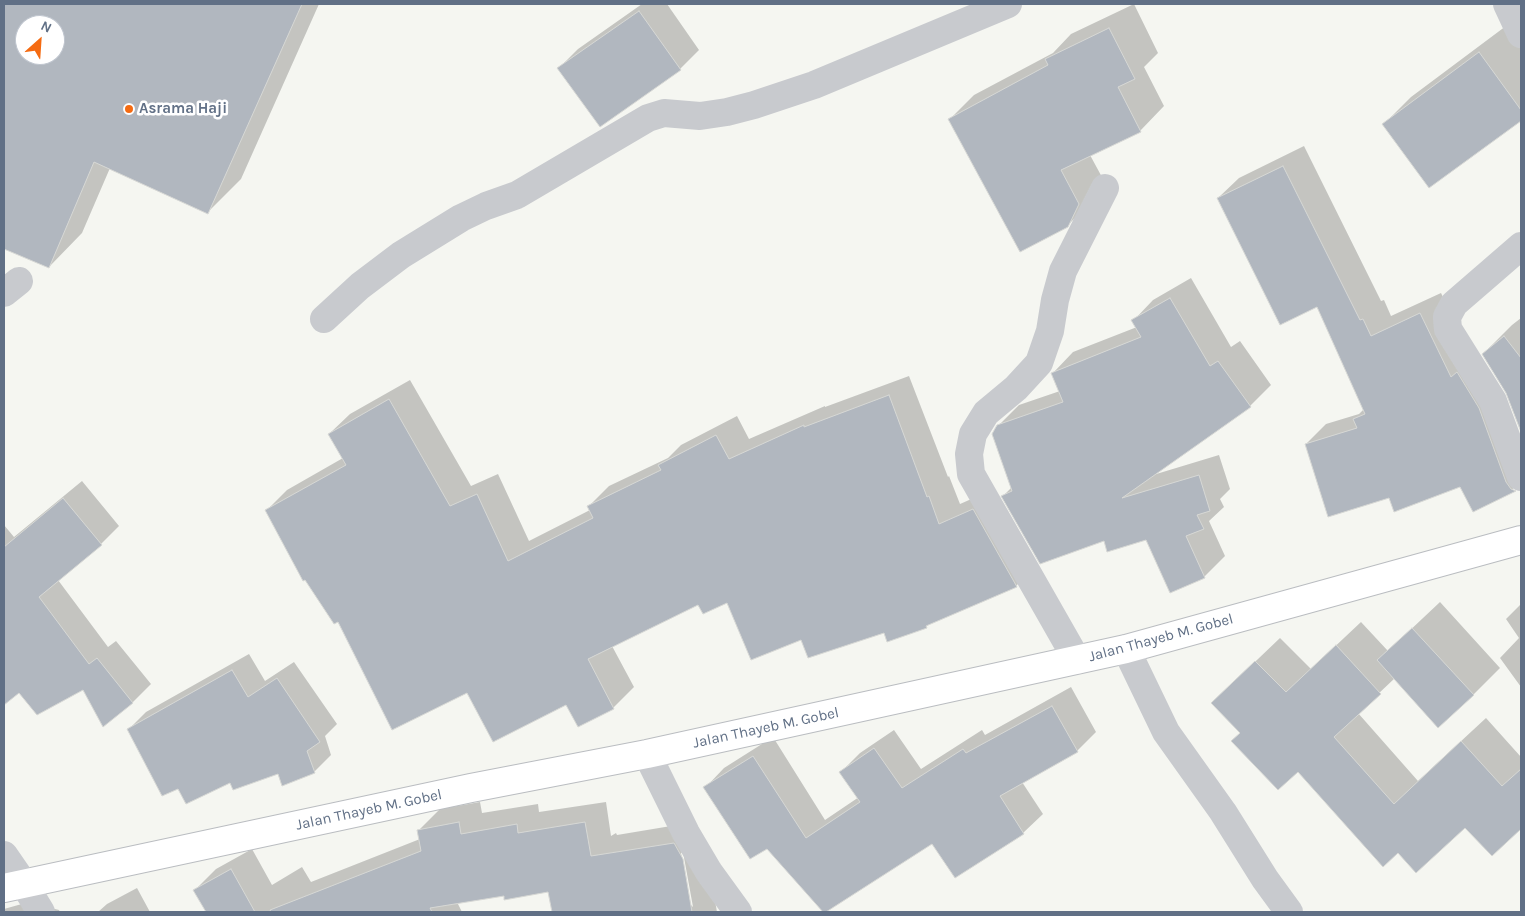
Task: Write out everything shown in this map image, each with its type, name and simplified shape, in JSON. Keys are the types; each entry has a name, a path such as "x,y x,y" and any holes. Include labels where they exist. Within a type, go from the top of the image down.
{"main road":[{"name":"Jalan Thayeb M. Gobel","path":"14,886 471,788 647,754 1077,660 1521,540"}],"street":[{"path":"324,319 360,286 401,255 461,218 486,206 517,196 648,118 664,113 700,116 754,105 814,85 1008,4"},
{"path":"1507,4 1521,34"},
{"path":"1077,660 971,474 969,454 973,434 986,413 1016,388 1040,363 1050,331 1055,300 1064,272 1105,188"},
{"path":"1521,246 1454,304 1447,317 1448,328 1493,401 1521,477"},
{"path":"1126,648 1166,732 1223,812 1265,879 1289,912"},
{"path":"647,754 686,833 709,872 738,912"},
{"path":"4,855 14,886 41,912"}],"building":[{"name":"Asrama Haji","path":"4,4 302,4 208,214 94,162 49,268 4,249"},
{"path":"639,11 681,70 600,127 557,68"},
{"path":"1109,28 1135,79 1118,87 1141,132 1061,170 1079,204 1068,227 1020,252 948,119 1048,65 1045,59"},
{"path":"1479,52 1521,110 1521,121 1429,188 1382,124"},
{"path":"1283,166 1360,320 1363,319 1371,336 1420,313 1451,377 1457,372 1479,408 1506,482 1511,489 1516,491 1473,512 1460,487 1394,512 1389,498 1328,517 1305,444 1357,428 1353,419 1365,414 1317,307 1280,325 1217,198"},
{"path":"1170,298 1210,366 1218,361 1251,407 1122,498 1199,475 1210,511 1197,515 1204,529 1186,536 1205,578 1170,593 1146,540 1107,552 1104,541 1040,564 1001,496 1012,491 992,434 997,425 1063,402 1051,373 1141,337 1131,320"},
{"path":"1504,336 1521,358 1521,432 1506,393 1482,354"},
{"path":"889,395 939,524 973,509 1017,587 926,626 927,628 887,642 884,633 808,658 801,640 751,660 727,603 703,614 698,605 588,659 614,709 578,727 566,705 493,742 467,693 392,730 338,622 334,624 305,580 303,581 265,510 346,465 328,434 389,399 450,506 477,494 508,561 593,518 587,506 661,470 658,465 716,435 729,459 804,425 804,427"},
{"path":"63,498 102,545 39,597 89,664 97,658 133,703 103,727 83,690 37,715 19,693 4,705 4,547"},
{"path":"1412,628 1474,695 1438,728 1377,660"},
{"path":"1336,645 1381,694 1334,737 1394,804 1461,741 1502,786 1521,769 1521,829 1492,856 1465,828 1416,873 1398,853 1383,867 1298,772 1278,790 1231,741 1240,733 1211,703 1255,661 1286,692"},
{"path":"232,670 248,697 277,678 320,742 307,751 315,773 282,786 278,774 233,790 230,783 186,804 178,789 162,796 127,729"},
{"path":"1052,706 1078,752 1000,796 1024,834 955,878 932,844 826,912 823,912 767,849 750,859 703,787 753,756 806,838 860,802 839,772 874,748 902,788 963,749 966,753"},
{"path":"459,822 461,834 517,824 518,833 585,822 591,856 674,843 683,859 692,912 552,912 548,892 504,900 504,896 430,908 432,912 271,912 270,910 421,851 417,830"},
{"path":"231,869 255,912 206,912 193,890"}],"place":[{"name":"Asrama Haji","path":"129,109"}]}
